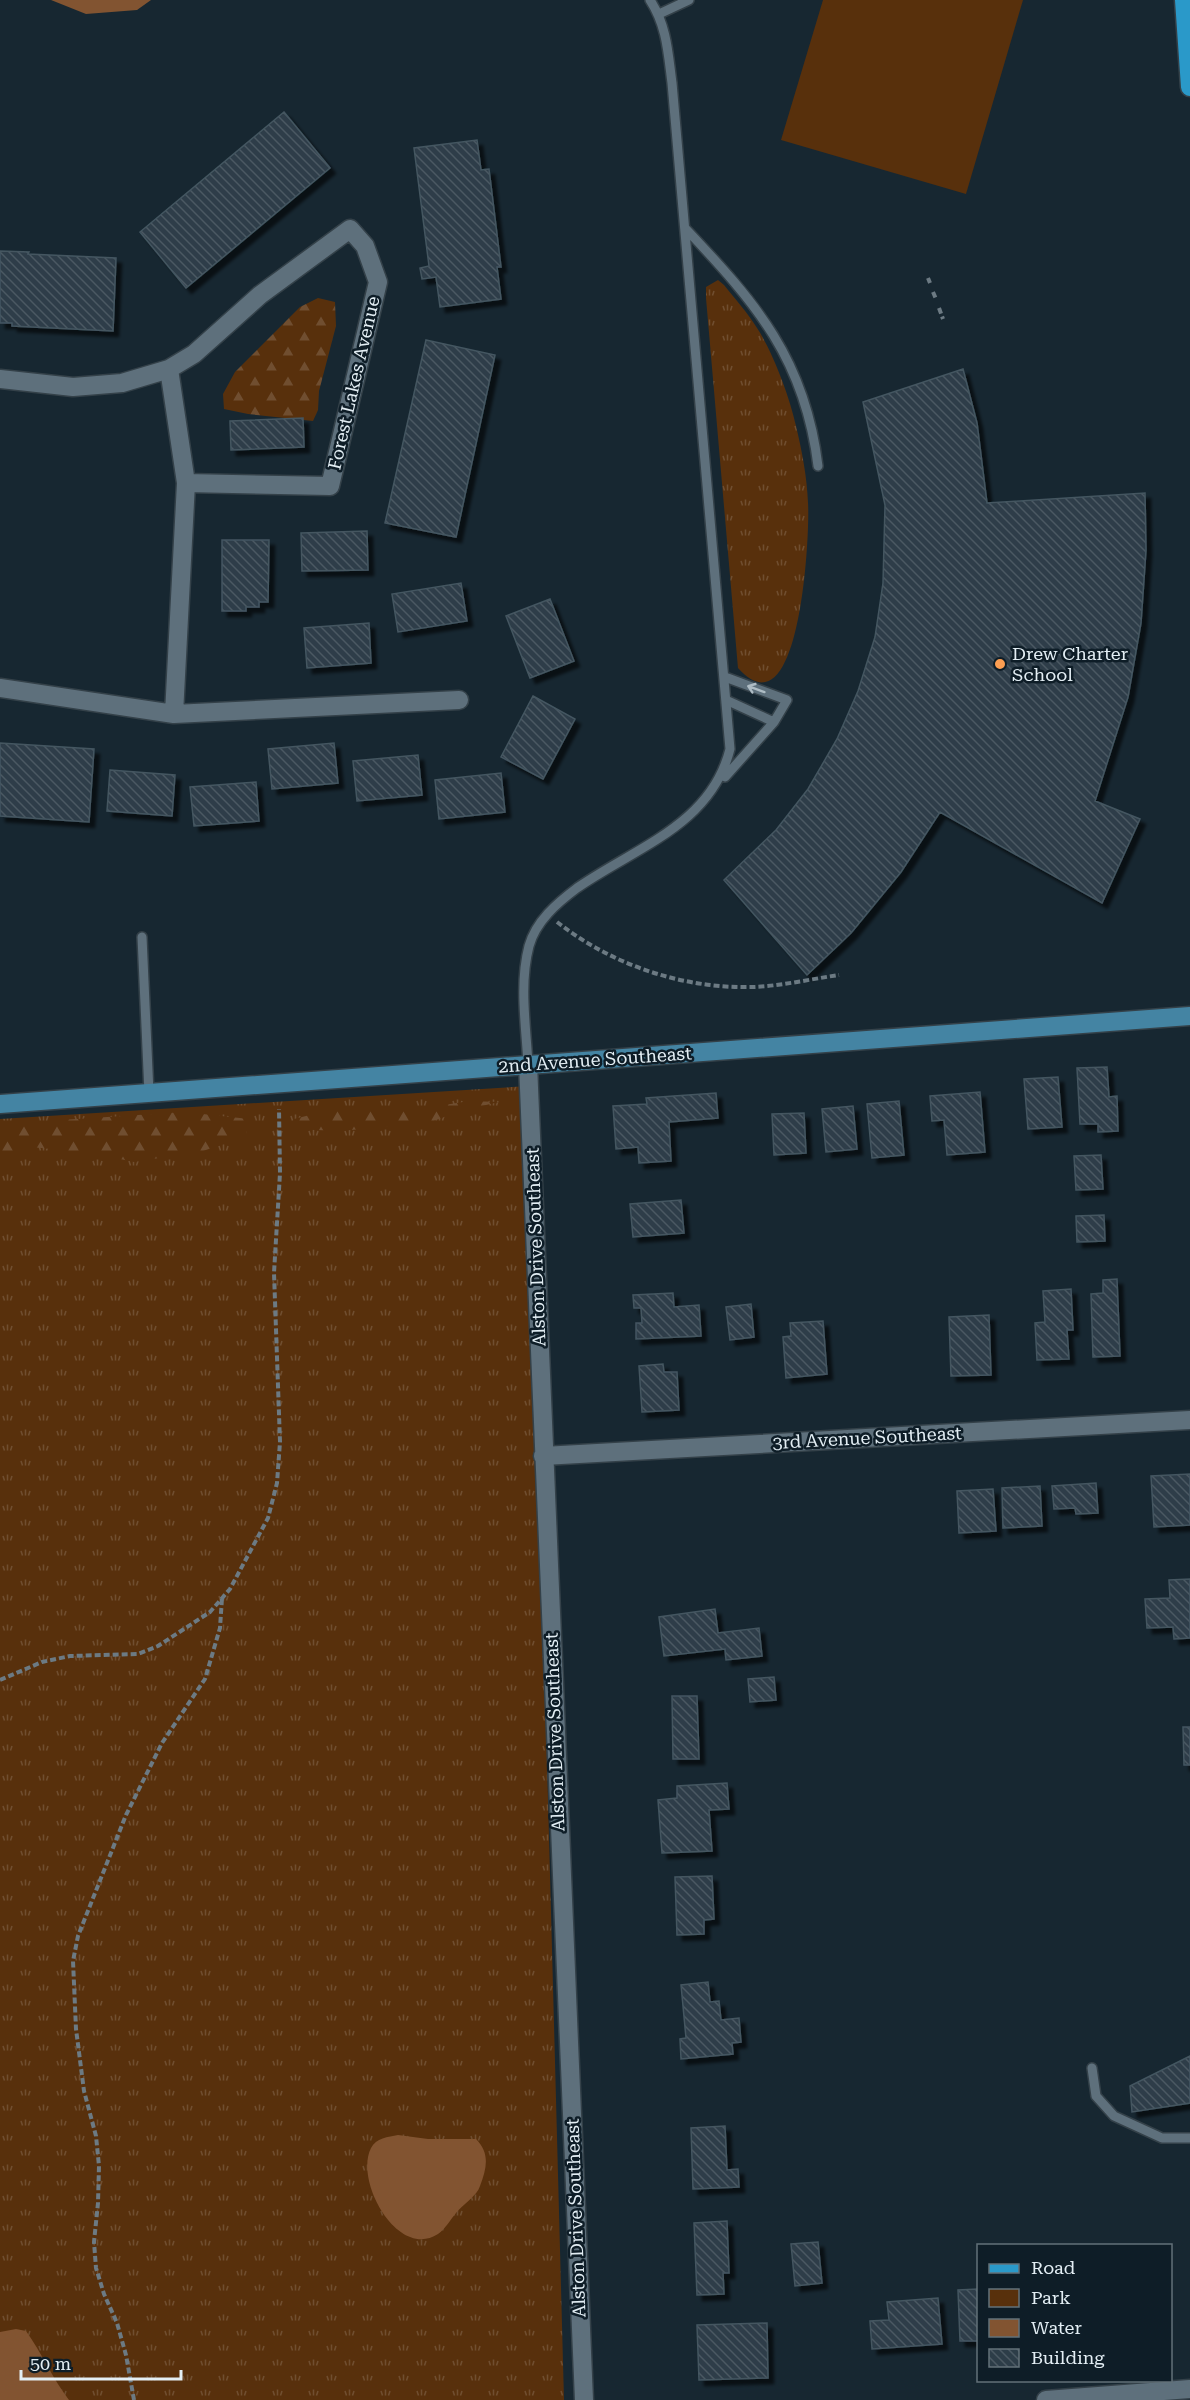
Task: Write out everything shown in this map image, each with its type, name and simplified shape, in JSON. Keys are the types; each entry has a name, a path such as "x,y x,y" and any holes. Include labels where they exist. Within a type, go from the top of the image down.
{"main road":[{"path":"1184,0 1190,87"}],"street":[{"name":"Forest Lakes Avenue","path":"0,379 73,387 122,383 169,369 194,354 260,295 350,229 365,246 378,282 330,486 186,483"},
{"path":"169,369 186,483 174,714"},
{"path":"0,688 174,714 459,700"},
{"name":"2nd Avenue Southeast","path":"0,1104 1190,1016"},
{"name":"Alston Drive Southeast","path":"528,1064 584,2400"},
{"name":"3rd Avenue Southeast","path":"543,1456 1190,1420"},
{"path":"1046,2400 1190,2389"}],"lane":[{"path":"650,0 659,14 666,34 671,73 725,677 730,749 725,769 717,785"},
{"path":"659,14 689,0"},
{"path":"685,227 738,284 783,351 799,382 818,466"},
{"path":"528,1064 525,966 530,944 548,913 561,900 600,872 670,832 690,816 774,722 788,700 725,677"},
{"path":"726,700 774,722"},
{"path":"142,937 149,1093"},
{"path":"1092,2068 1096,2096 1113,2116 1162,2138 1190,2138"}],"path":[{"path":"933,292 936,299"},
{"path":"939,308 943,319"},
{"path":"548,913 566,928 611,956 638,968 669,977 730,987 756,987 839,975"},
{"path":"0,1680 42,1662 70,1656 138,1654 158,1646 210,1612 246,1562 268,1518 277,1484 280,1442 274,1273 280,1173 279,1109"},
{"path":"134,2400 126,2355 117,2323 104,2294 96,2268 94,2242 99,2166 96,2136 84,2091 76,2029 73,1961 78,1936 126,1815 162,1743 205,1679 220,1628 222,1598"}],"green space":[{"path":"823,0 1023,0 966,194 781,140"},
{"path":"718,280 746,311 775,362 793,415 807,484 807,551 797,623 788,654 776,676 759,682 738,668 706,298 706,287"},
{"path":"318,298 335,302 336,326 319,391 318,410 313,421 224,409 223,394 235,372 300,307"},
{"path":"529,1086 564,2400 0,2400 0,1119"},
{"path":"469,1101 499,1102 460,1111 431,1122 341,1131 292,1129 294,1119 326,1111 377,1107 426,1108"},
{"path":"184,1112 249,1119 246,1136 203,1151 134,1162 97,1154 32,1147 0,1155 0,1124"}],"water":[{"path":"51,0 151,0 137,10 86,14"},
{"path":"398,2135 428,2139 476,2139 484,2150 486,2161 484,2173 476,2193 441,2232 423,2239 408,2236 395,2227 383,2213 374,2197 369,2179 367,2162 371,2148 383,2138"},
{"path":"16,2329 26,2331 69,2400 0,2400 0,2332"}],"building":[{"path":"284,112 330,168 186,288 140,232"},
{"path":"477,140 481,170 489,169 501,267 497,267 501,299 440,307 436,277 422,279 420,268 429,266 414,148"},
{"path":"0,251 116,258 113,331 12,326 12,323 0,323"},
{"path":"426,340 495,355 456,537 385,523"},
{"name":"Drew Charter School","path":"963,369 977,423 987,503 1145,493 1146,550 1141,623 1128,697 1095,801 1140,819 1102,903 940,812 901,872 851,933 807,975 724,880 776,830 808,789 837,739 858,691 875,637 883,583 885,505 863,402"},
{"path":"303,418 304,447 231,450 230,421"},
{"path":"367,531 368,570 302,571 301,533"},
{"path":"222,540 269,540 268,602 259,602 259,607 246,607 246,611 222,611"},
{"path":"461,583 467,621 398,632 392,594"},
{"path":"550,599 574,661 530,678 506,616"},
{"path":"369,623 371,663 307,668 304,628"},
{"path":"533,696 575,719 543,779 501,757"},
{"path":"0,743 94,749 89,822 0,816"},
{"path":"334,743 338,783 272,789 268,749"},
{"path":"418,755 422,795 357,801 353,761"},
{"path":"110,770 175,775 172,816 107,811"},
{"path":"501,773 505,812 439,819 435,780"},
{"path":"256,782 259,821 194,826 190,787"},
{"path":"1107,1067 1109,1097 1117,1096 1118,1131 1098,1132 1098,1124 1080,1124 1077,1068"},
{"path":"1058,1077 1062,1127 1028,1129 1024,1079"},
{"path":"980,1092 985,1152 947,1155 944,1120 932,1121 930,1096"},
{"path":"716,1093 718,1118 669,1122 671,1161 639,1163 638,1147 616,1149 613,1106 647,1104 646,1098"},
{"path":"899,1101 904,1155 872,1158 867,1104"},
{"path":"853,1106 857,1149 826,1152 822,1109"},
{"path":"804,1113 806,1153 774,1155 772,1114"},
{"path":"1101,1155 1103,1189 1076,1190 1074,1156"},
{"path":"681,1200 684,1233 633,1237 630,1204"},
{"path":"1104,1215 1105,1241 1077,1242 1076,1216"},
{"path":"1117,1279 1120,1356 1093,1357 1091,1294 1103,1293 1103,1280"},
{"path":"1071,1289 1073,1330 1067,1330 1069,1359 1037,1360 1035,1323 1045,1322 1043,1291"},
{"path":"673,1293 674,1307 699,1305 701,1336 636,1339 636,1323 642,1323 641,1308 634,1308 633,1295"},
{"path":"751,1304 754,1337 730,1340 726,1307"},
{"path":"989,1315 991,1375 951,1376 949,1317"},
{"path":"823,1321 827,1374 786,1378 783,1337 791,1336 790,1323"},
{"path":"663,1364 664,1372 677,1372 679,1410 642,1412 639,1366"},
{"path":"1190,1474 1190,1525 1154,1527 1151,1476"},
{"path":"1096,1483 1098,1513 1076,1514 1075,1508 1054,1509 1052,1486"},
{"path":"1040,1486 1042,1526 1003,1528 1002,1488"},
{"path":"993,1489 996,1531 959,1533 957,1491"},
{"path":"1190,1579 1190,1638 1174,1639 1173,1627 1147,1628 1145,1599 1170,1598 1169,1580"},
{"path":"715,1609 718,1633 759,1628 762,1656 726,1660 725,1649 664,1656 659,1617"},
{"path":"774,1677 776,1700 750,1702 748,1679"},
{"path":"672,1696 697,1696 699,1759 673,1759"},
{"path":"1183,1727 1190,1727 1190,1765 1184,1765"},
{"path":"727,1783 729,1809 709,1810 712,1851 662,1853 658,1800 677,1798 677,1786"},
{"path":"712,1876 714,1919 704,1920 704,1934 677,1935 675,1877"},
{"path":"708,1982 710,2002 719,2001 721,2020 739,2018 741,2042 732,2043 733,2054 681,2059 680,2039 686,2038 681,1985"},
{"path":"1190,2056 1190,2103 1132,2112 1130,2086"},
{"path":"725,2126 727,2170 738,2169 739,2187 693,2189 691,2128"},
{"path":"727,2221 729,2273 723,2273 724,2294 697,2295 694,2223"},
{"path":"818,2242 822,2283 795,2286 791,2244"},
{"path":"977,2289 977,2341 960,2341 958,2290"},
{"path":"938,2298 942,2344 872,2349 870,2321 889,2320 887,2302"},
{"path":"767,2323 768,2378 699,2380 697,2325"}],"place":[{"name":"Drew Charter School","path":"1000,664"}]}
